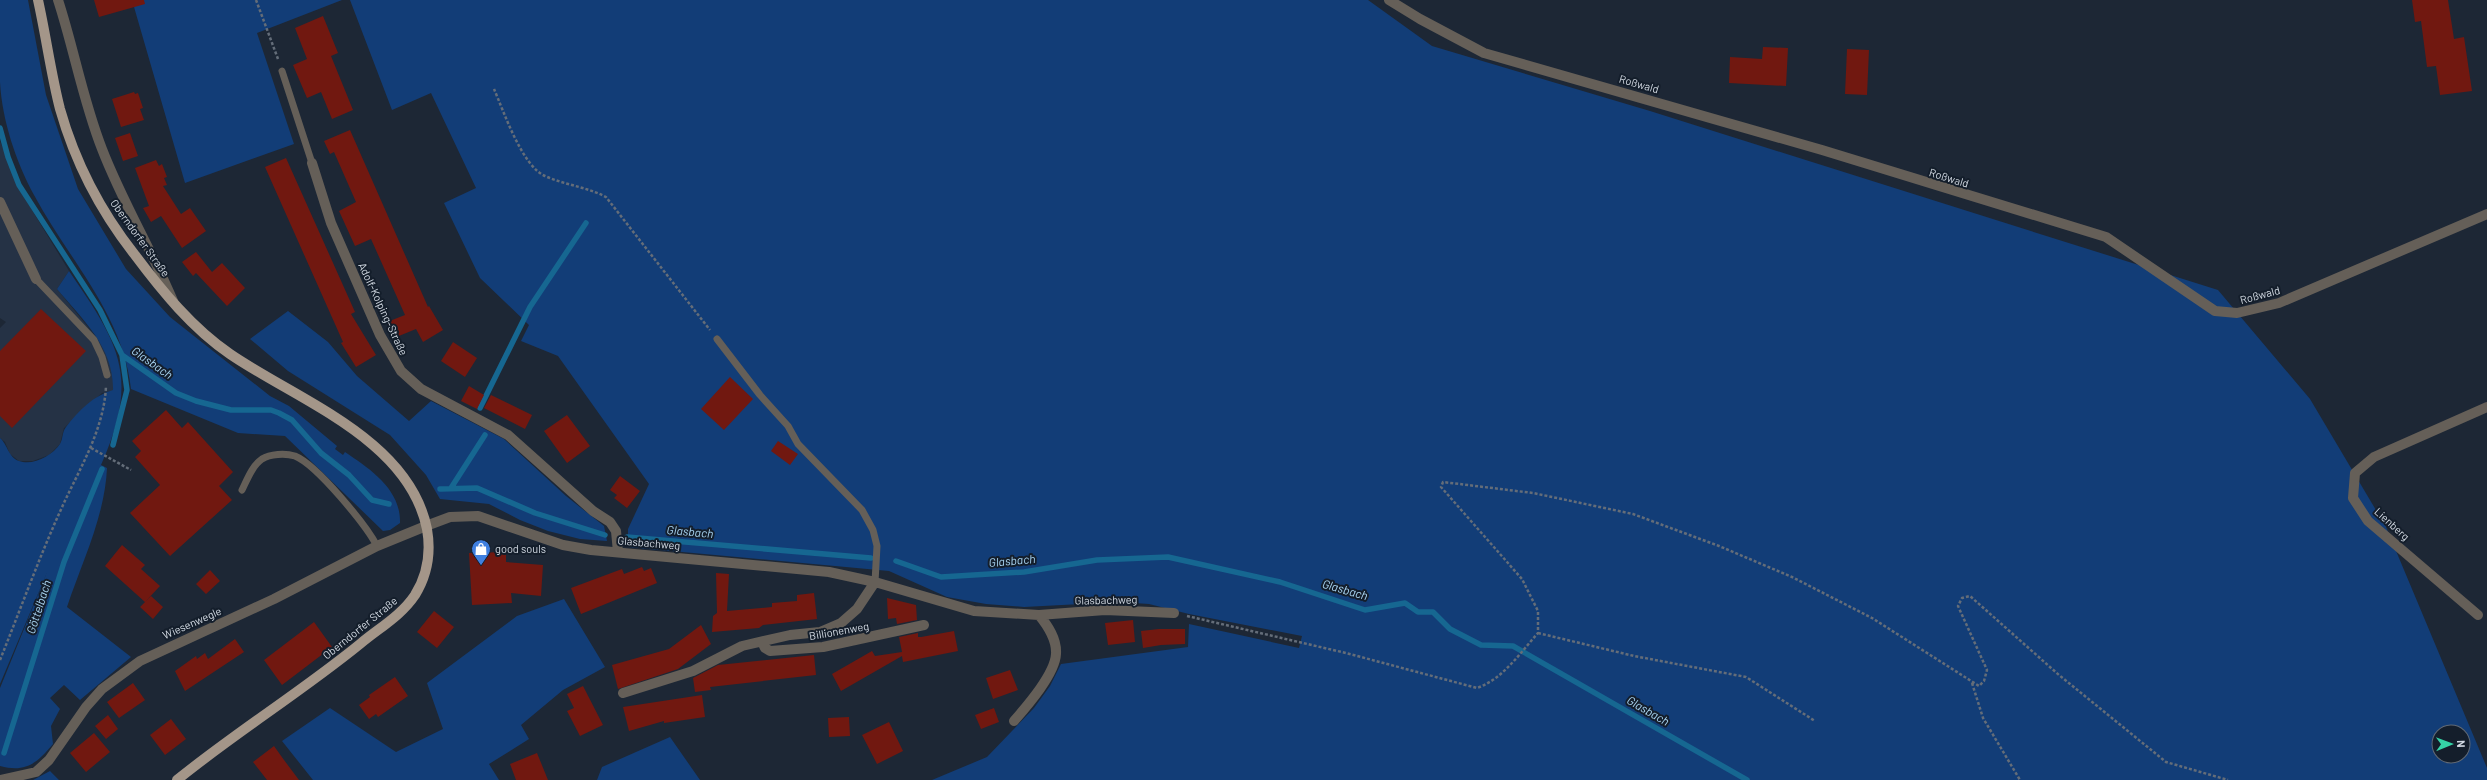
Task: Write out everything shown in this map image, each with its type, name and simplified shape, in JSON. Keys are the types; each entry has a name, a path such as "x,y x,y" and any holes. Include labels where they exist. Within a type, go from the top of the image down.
{"main road":[{"name":"Oberndorfer Straße","path":"38,0 60,109 76,155 101,207 134,254 175,304 197,327 229,354 310,402 353,431 387,458 408,484 422,510 426,526 429,548 426,571 415,594 395,618 318,678 255,721 177,780"}],"street":[{"name":"Oberndorfer Straße","path":"58,0 86,106 101,148 118,190 175,304"},
{"name":"Roßwald","path":"1389,0 1420,19 1484,53 1807,146 2106,237 2215,311 2237,313 2278,303 2487,214"},
{"name":"Adolf-Kolping-Straße","path":"312,163 340,244 380,335 401,371 421,389 508,435 593,511 610,522 616,530 618,552"},
{"path":"0,202 36,279"},
{"name":"Lienberg","path":"2478,615 2368,521 2353,498 2356,473 2374,457 2487,407"},
{"name":"Glasbachweg","path":"426,526 450,517 478,516 563,545 618,552 829,572 876,582 974,611 1039,615 1106,610 1174,613"},
{"name":"Wiesenwegle","path":"1,780 36,772 49,760 94,698 140,661 295,589 377,546 426,526"},
{"name":"Billionenweg","path":"623,693 669,680 709,664 742,646 790,635 820,632 841,623 857,609 876,582"},
{"path":"1014,721 1038,690 1054,662 1056,654 1049,627 1039,615"},
{"name":"Billionenweg","path":"762,642 765,648 770,651 823,647 924,625"}],"lane":[{"name":"Adolf-Kolping-Straße","path":"282,71 312,163"},
{"path":"36,279 94,340 102,357 107,375"},
{"path":"717,340 760,395 788,426 798,444 862,510 873,530 877,546 876,582"},
{"path":"242,490 251,472 262,459 278,454 294,456 309,466 352,510 370,532 377,546"}],"path":[{"path":"256,0 282,71"},
{"path":"494,89 531,165 544,176 591,189 606,197 717,340"},
{"path":"0,660 63,505 91,448 106,400 107,375"},
{"path":"91,448 131,470"},
{"path":"1174,613 1346,653 1478,688 1496,679 1538,633 1538,611 1522,579 1441,487 1442,482 1533,493 1633,514 1719,546 1792,577 1872,618 1971,683 1979,686 1984,680 1987,670 1958,606 1962,598 1970,596 2059,675 2166,762 2228,780"},
{"path":"1538,633 1634,656 1746,677 1815,721"},
{"path":"1971,683 1983,718 2020,780"}],"shaded area":[{"path":"0,0 28,0 46,95 78,189 126,269 170,317 270,396 289,406 337,446 335,449 343,455 345,452 374,473 390,490 399,511 400,523 390,530 383,531 285,436 238,433 131,389 126,362 117,336 106,312 34,195 16,155 7,126 1,96"},
{"path":"132,0 342,0 257,33 294,144 185,183"},
{"path":"350,0 1368,0 1432,46 1650,111 2218,290 2310,399 2386,527 2469,724 2431,724 2431,764 2471,764 2471,730 2487,768 2487,780 932,780 987,757 1034,708 1050,686 1061,664 1188,647 1189,624 1299,648 1302,636 1189,614 1149,604 1119,602 1024,607 986,604 947,597 889,571 628,547 628,529 649,484 558,356 521,341 529,325 480,278 444,203 476,188 431,93 392,110"},
{"path":"0,141 21,192 69,271 57,289 97,338 107,353 114,373 113,391 102,393 64,428 60,444 49,455 33,461 19,461 10,454 5,442 0,438 0,328 6,322 0,318"},
{"path":"69,271 101,320 112,342 119,363 121,384 120,408 113,434 101,465 107,468 102,504 92,539 67,607 131,657 80,700 64,685 50,698 60,709 51,726 53,744 42,756 30,765 9,768 0,766 0,688 48,570 0,684 0,438 10,454 19,461 30,462 42,459 57,448 61,442 65,429 81,409 99,396 113,390 112,375 103,348 95,335 57,289"},
{"path":"288,311 328,342 357,376 409,421 431,401 504,439 566,496 604,526 607,541 580,539 548,531 520,520 489,504 440,499 426,475 390,435 288,371 250,339"},
{"path":"564,599 605,667 563,690 521,725 529,739 489,764 499,780 313,780 282,741 330,708 396,752 443,729 427,683 517,616"},
{"path":"670,737 700,780 597,780 602,767"},
{"path":"50,771 59,780 33,780"}],"building":[{"path":"94,0 144,0 145,4 99,17"},
{"path":"2412,0 2448,0 2454,39 2464,37 2472,91 2440,95 2436,66 2427,67 2421,21 2415,22"},
{"path":"323,16 338,53 331,56 353,110 332,119 321,92 307,98 293,65 307,59 295,28"},
{"path":"1763,47 1788,48 1786,86 1729,83 1730,57 1762,59"},
{"path":"1847,49 1869,50 1867,95 1845,94"},
{"path":"134,92 135,94 138,93 143,108 140,109 144,120 121,127 112,99"},
{"path":"350,130 428,307 429,306 443,330 423,342 416,329 394,338 387,322 405,315 371,239 355,246 339,211 356,202 334,152 330,154 324,141"},
{"path":"130,133 138,156 123,161 115,138"},
{"path":"286,158 355,312 351,314 376,355 356,367 341,343 343,342 265,167"},
{"path":"156,160 159,166 162,164 167,177 164,178 167,185 163,186 181,214 190,208 206,231 182,248 161,216 151,222 143,208 149,206 135,168"},
{"path":"196,252 212,272 222,263 245,288 227,306 196,273 193,276 182,262"},
{"path":"41,309 86,351 12,428 0,416 0,351"},
{"path":"453,342 477,358 465,377 441,361"},
{"path":"730,377 753,399 724,430 701,409"},
{"path":"469,386 484,395 477,409 461,401"},
{"path":"491,395 532,415 525,429 484,408"},
{"path":"166,410 182,428 188,422 233,472 219,486 232,500 170,556 130,513 160,485 135,457 141,451 132,441"},
{"path":"567,415 590,446 567,463 544,431"},
{"path":"778,441 798,454 790,465 771,451"},
{"path":"620,476 640,491 627,508 614,498 617,495 610,490"},
{"path":"122,545 145,565 141,569 160,586 145,602 105,566"},
{"path":"506,552 506,562 543,565 541,596 511,593 512,603 472,605 469,553"},
{"path":"642,567 644,571 651,568 657,583 581,614 571,588 622,569 624,574"},
{"path":"210,570 220,581 206,594 196,584"},
{"path":"716,573 729,574 727,611 772,607 772,603 797,601 797,595 814,593 817,619 763,625 759,628 712,632 713,616 717,613"},
{"path":"151,596 163,607 153,619 140,607"},
{"path":"887,598 916,605 917,620 897,624 896,618 888,619"},
{"path":"434,611 454,627 437,648 417,632"},
{"path":"1133,620 1135,642 1108,645 1105,623"},
{"path":"314,622 332,647 282,685 264,660"},
{"path":"701,625 711,644 678,669 618,689 612,665 669,649"},
{"path":"1185,629 1185,644 1161,645 1143,648 1141,631"},
{"path":"954,631 958,651 903,662 902,656 841,691 832,674 872,651 875,656 902,652 899,637 918,633 918,637 921,637"},
{"path":"235,639 244,652 185,691 175,671 196,656 197,659 205,653 208,659"},
{"path":"814,655 816,675 710,687 711,690 695,692 693,678 718,665"},
{"path":"1010,670 1018,690 993,699 986,678"},
{"path":"395,677 408,696 378,717 376,714 369,719 359,705 370,697 369,695"},
{"path":"133,683 145,700 119,718 107,702"},
{"path":"583,686 603,725 580,736 567,711 574,708 567,694"},
{"path":"702,695 705,717 664,723 664,721 629,731 623,707"},
{"path":"994,708 999,722 981,729 975,715"},
{"path":"108,715 118,729 106,739 95,726"},
{"path":"849,717 850,736 829,737 828,718"},
{"path":"171,719 186,739 165,755 150,735"},
{"path":"889,722 903,751 877,764 862,735"},
{"path":"94,733 110,752 86,772 70,753"},
{"path":"274,746 299,780 267,780 253,762"},
{"path":"537,753 548,780 516,780 510,764"}],"waterway":[{"name":"Glasbach","path":"0,128 8,157 19,185 100,310 122,355 176,393 196,401 231,410 271,410 292,420 321,453 349,475 372,500 389,504"},
{"path":"480,408 530,307 586,223"},
{"name":"Göttelbach","path":"113,445 127,390 122,355"},
{"path":"451,488 485,435"},
{"name":"Göttelbach","path":"4,753 64,562 102,469"},
{"name":"Glasbach","path":"440,489 477,488 535,513 605,535"},
{"name":"Glasbach","path":"627,537 871,558"},
{"name":"Glasbach","path":"896,561 941,577 1024,572 1097,560 1168,557 1280,582 1365,610 1405,603 1418,612 1433,612 1450,629 1481,645 1513,646 1747,780"}],"place":[{"name":"good souls","path":"481,566"}]}
